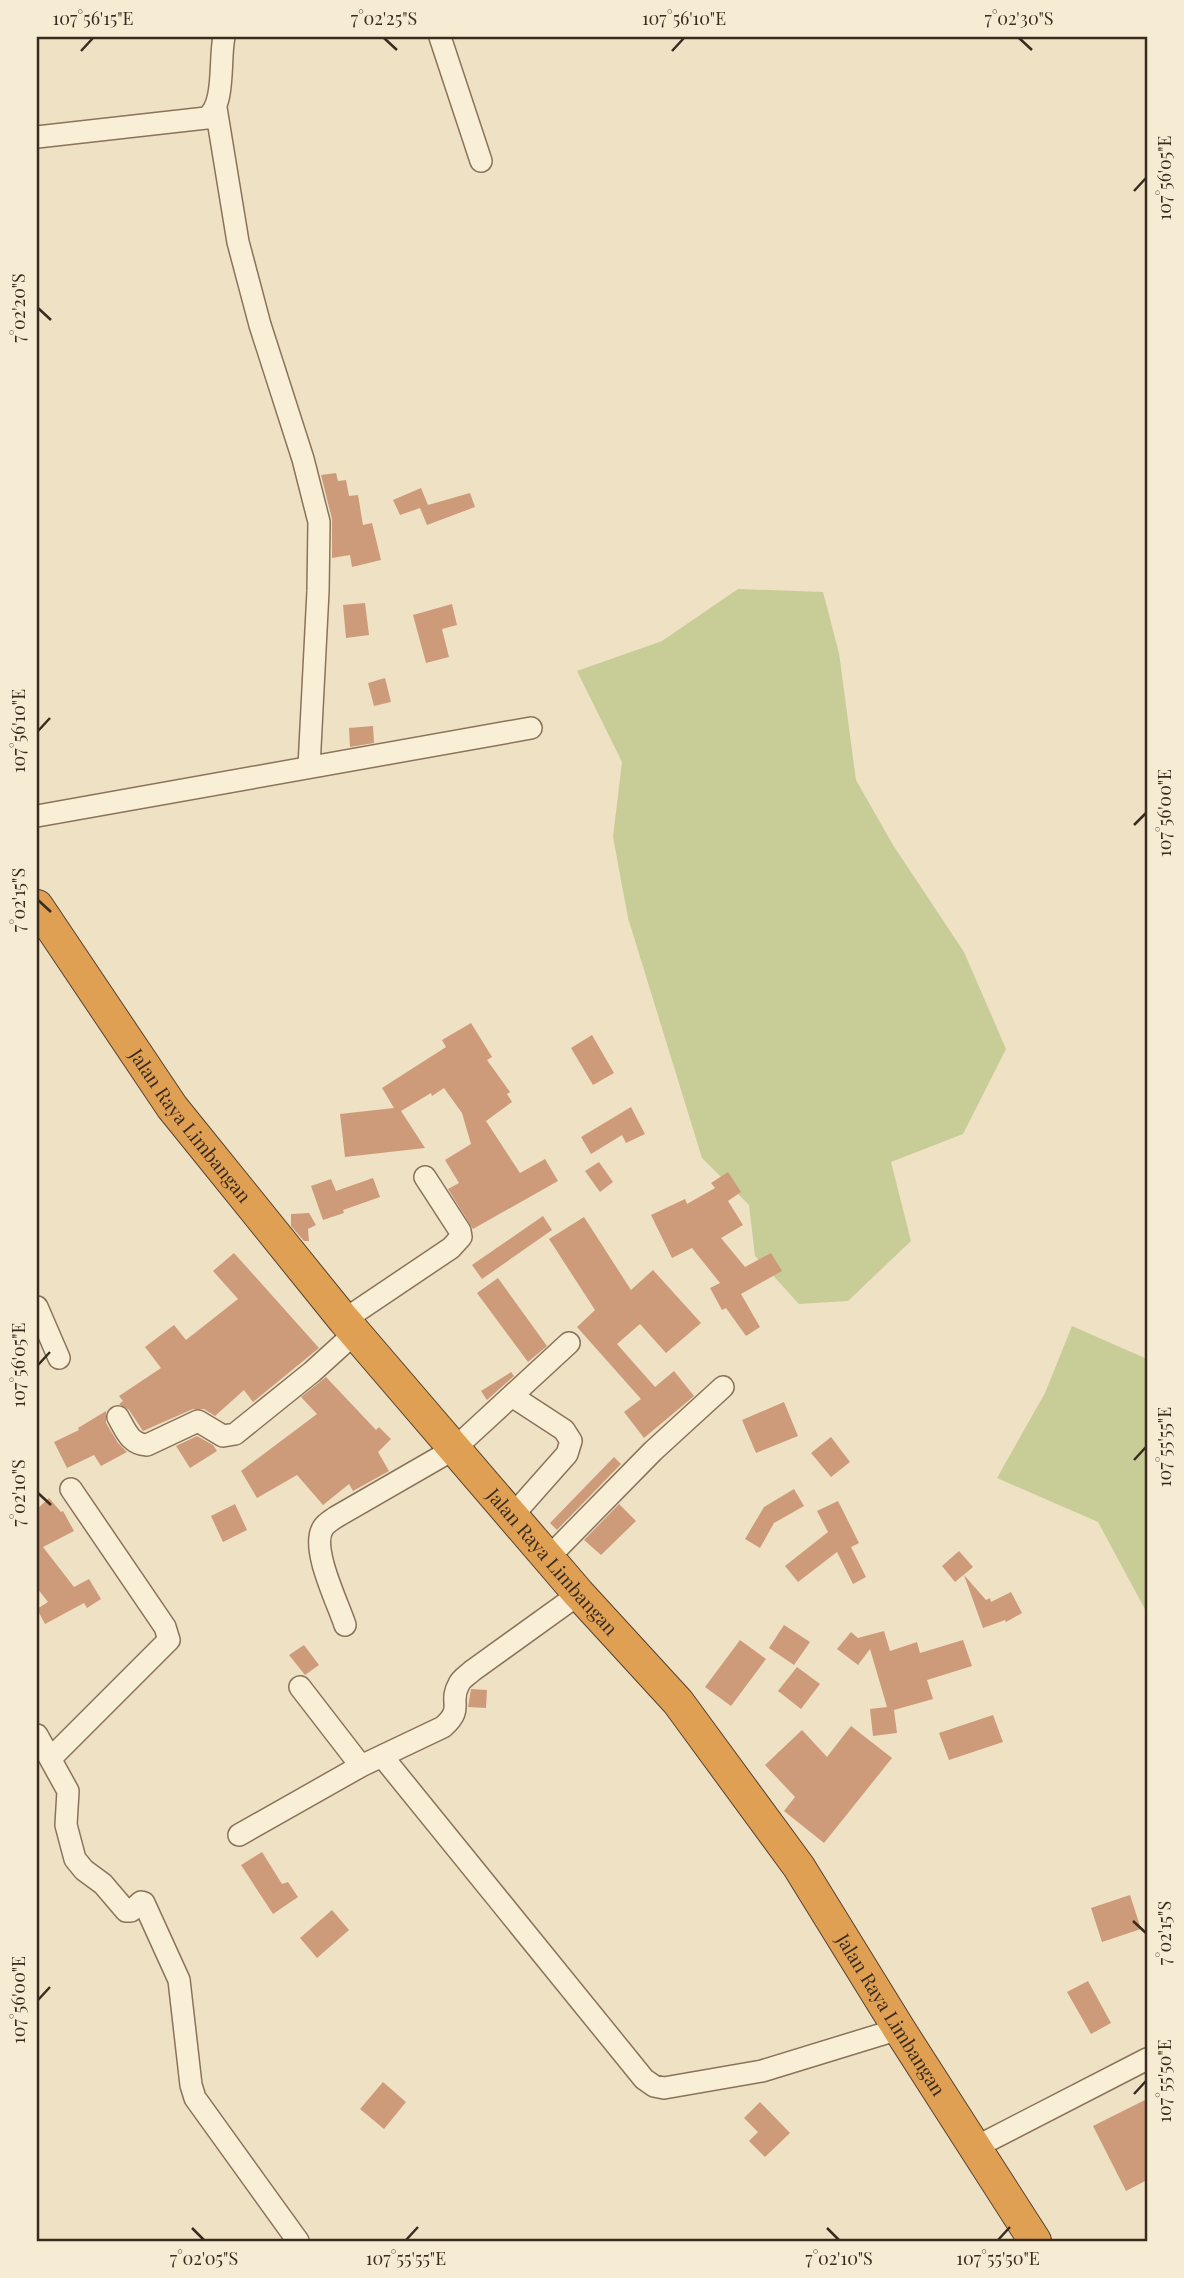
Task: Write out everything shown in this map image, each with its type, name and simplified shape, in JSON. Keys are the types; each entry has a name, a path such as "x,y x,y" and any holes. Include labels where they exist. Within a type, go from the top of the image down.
{"highway":[{"name":"Jalan Raya Limbangan","path":"37,906 172,1107 349,1326 579,1594 683,1709 799,1867 898,2029 1035,2241"}],"street":[{"path":"224,37 216,108 239,242 260,324 303,459 319,522 309,767"},
{"path":"440,37 481,161"},
{"path":"37,136 199,120 211,115 216,108"},
{"path":"37,816 531,727"},
{"path":"118,1417 134,1442 147,1445 199,1421 223,1436 235,1434 312,1372 349,1326 451,1248 461,1237 460,1231 425,1177"},
{"path":"37,1307 59,1358"},
{"path":"345,1625 320,1554 319,1538 324,1527 336,1517 454,1449 569,1342"},
{"path":"548,1558 643,1461 723,1387"},
{"path":"512,1396 564,1430 571,1441 567,1454 513,1515"},
{"path":"51,1758 169,1640 165,1627 71,1489"},
{"path":"239,1835 361,1766 443,1727 453,1719 456,1712 455,1696 459,1683 579,1594"},
{"path":"300,1687 361,1766"},
{"path":"37,1735 68,1790 66,1825 77,1863 103,1885 126,1911 131,1911 141,1902 144,1903 170,1958 180,1984 191,2085 195,2098 298,2241"},
{"path":"382,1756 644,2079 654,2086 663,2088 762,2071 898,2029"},
{"path":"976,2147 1147,2059"}],"green space":[{"path":"738,589 823,592 839,653 856,780 893,845 964,952 1006,1049 963,1134 891,1162 911,1241 848,1301 799,1304 755,1256 749,1205 702,1158 628,918 613,837 622,762 577,671 662,641"},
{"path":"1072,1326 1147,1359 1147,1613 1098,1522 997,1478 1045,1393"}],"building":[{"path":"336,473 338,481 346,480 349,496 358,495 363,525 372,523 381,560 352,567 350,555 332,558 332,519 321,475"},
{"path":"421,488 428,505 470,493 475,507 427,525 420,508 400,515 393,500"},
{"path":"365,603 369,635 346,638 343,605"},
{"path":"452,604 457,625 442,629 449,657 426,663 413,615"},
{"path":"385,678 391,702 374,706 368,683"},
{"path":"373,726 374,743 350,747 349,728"},
{"path":"471,1023 492,1057 487,1060 510,1092 507,1094 512,1102 486,1121 520,1173 545,1159 558,1181 473,1229 448,1189 459,1183 445,1160 471,1144 462,1113 444,1088 401,1111 425,1148 345,1157 340,1114 394,1108 382,1088 446,1047 442,1040"},
{"path":"592,1035 614,1073 593,1085 571,1048"},
{"path":"631,1107 645,1134 626,1143 622,1135 591,1154 581,1137"},
{"path":"599,1162 613,1182 600,1192 585,1171"},
{"path":"728,1172 741,1192 728,1201 743,1225 721,1238 745,1267 771,1253 782,1271 741,1294 760,1327 746,1336 726,1308 722,1310 710,1288 720,1283 692,1248 672,1258 651,1215 685,1199 687,1204 715,1188 711,1183"},
{"path":"373,1178 380,1197 323,1220 311,1186 331,1179 336,1191"},
{"path":"309,1213 316,1225 308,1229 309,1241 304,1241 291,1226 291,1214"},
{"path":"543,1216 552,1230 482,1279 472,1265"},
{"path":"584,1217 631,1290 653,1270 701,1323 666,1353 640,1324 617,1344 655,1387 674,1371 694,1396 644,1438 624,1412 641,1399 577,1327 595,1310 549,1239"},
{"path":"234,1253 319,1348 253,1402 244,1390 215,1416 204,1409 193,1409 143,1431 129,1410 119,1404 123,1401 119,1396 161,1368 145,1347 174,1325 186,1340 238,1299 213,1271"},
{"path":"498,1278 547,1346 528,1362 477,1293"},
{"path":"511,1372 514,1376 487,1400 481,1391"},
{"path":"326,1377 376,1430 379,1427 391,1439 378,1452 389,1471 353,1491 349,1484 323,1505 297,1475 257,1498 241,1471 317,1414 301,1397"},
{"path":"784,1402 798,1436 756,1453 742,1420"},
{"path":"106,1411 106,1423 127,1452 101,1466 94,1455 67,1468 54,1442 79,1430 78,1428"},
{"path":"197,1436 213,1445 217,1451 190,1468 176,1446"},
{"path":"831,1437 850,1462 831,1477 811,1453"},
{"path":"614,1457 621,1464 557,1530 550,1523"},
{"path":"794,1489 804,1506 774,1523 760,1548 745,1539 764,1507"},
{"path":"49,1498 63,1511 74,1531 43,1547 74,1587 89,1579 101,1599 87,1608 84,1603 45,1624 37,1609 48,1602 37,1588 37,1509"},
{"path":"838,1501 859,1543 851,1547 866,1577 853,1584 837,1552 798,1582 785,1566 828,1532 817,1511"},
{"path":"235,1504 247,1530 223,1542 211,1516"},
{"path":"619,1504 636,1521 601,1555 584,1540"},
{"path":"959,1551 973,1567 955,1582 942,1566"},
{"path":"964,1575 986,1600 990,1598 991,1602 1011,1592 1022,1613 1006,1622 1005,1620 983,1628"},
{"path":"784,1625 810,1642 794,1665 769,1648"},
{"path":"884,1631 890,1651 917,1642 920,1653 963,1640 972,1666 927,1680 933,1699 894,1710 897,1733 873,1736 870,1709 887,1707 870,1649 858,1665 837,1649 851,1632 858,1638"},
{"path":"740,1640 766,1659 731,1706 705,1687"},
{"path":"304,1645 319,1665 305,1675 289,1655"},
{"path":"797,1667 820,1684 801,1709 778,1691"},
{"path":"471,1689 487,1690 486,1708 468,1707"},
{"path":"993,1715 1003,1742 949,1760 939,1733"},
{"path":"851,1726 892,1758 824,1843 784,1811 795,1797 765,1765 802,1730 827,1757"},
{"path":"262,1852 282,1884 288,1882 298,1897 273,1914 241,1865"},
{"path":"1130,1895 1141,1929 1102,1942 1091,1908"},
{"path":"332,1910 349,1930 317,1958 300,1938"},
{"path":"1088,1981 1111,2023 1091,2034 1067,1992"},
{"path":"383,2082 406,2102 384,2129 360,2109"},
{"path":"1147,2099 1147,2180 1126,2191 1093,2126"},
{"path":"760,2102 790,2133 765,2157 749,2141 758,2132 744,2118"}]}
